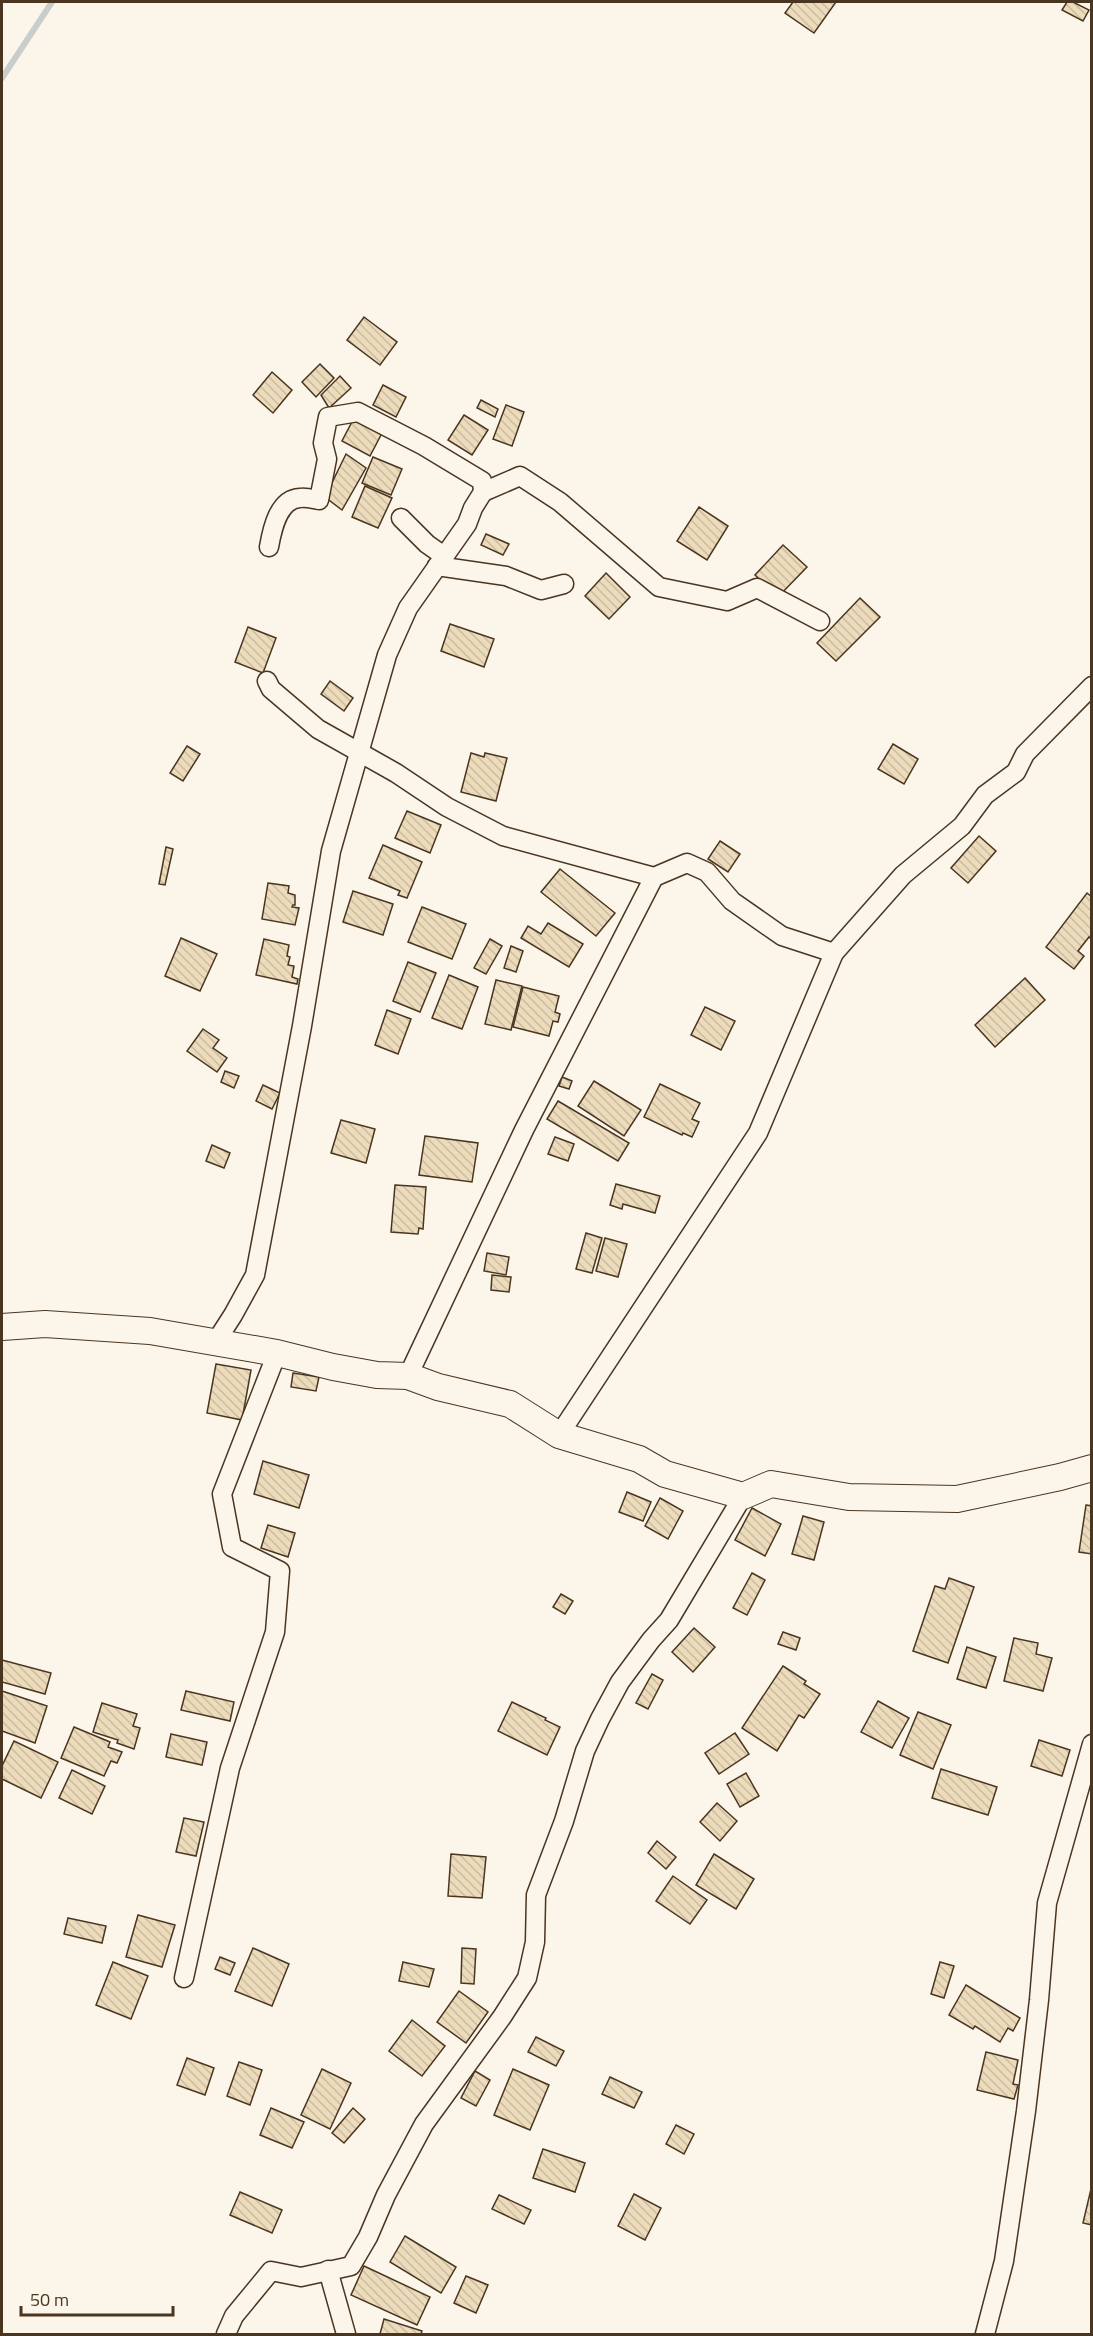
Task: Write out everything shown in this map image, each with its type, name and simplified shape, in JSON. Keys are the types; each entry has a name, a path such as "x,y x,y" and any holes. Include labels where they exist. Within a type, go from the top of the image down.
{"street":[{"path":"269,547 273,525 286,502 299,498 319,500 327,459 323,443 328,417 358,412 470,473 482,481 483,492"},
{"path":"215,1343 255,1275 302,1026 331,851 387,655 408,608 466,524 472,508 483,492 520,476 561,502 659,587 728,601 757,588 820,621"},
{"path":"401,518 441,561 506,576 541,590 564,584"},
{"path":"267,681 271,689 318,729 360,751 447,807 503,836 654,877 687,863 707,872 732,901 782,936 834,953"},
{"path":"559,1435 758,1133 834,953 903,875 963,826 985,795 1016,772 1024,754 1092,686"},
{"path":"408,1376 524,1130 654,877"},
{"path":"2,1327 45,1324 138,1330 277,1353 377,1375 408,1376 438,1387 510,1404 559,1435 639,1460 665,1474 743,1496"},
{"path":"184,1978 230,1768 275,1632 280,1571 232,1547 222,1494 277,1353"},
{"path":"226,2334 234,2316 271,2271 301,2277 351,2266 368,2237 386,2195 424,2124 502,2017 527,1978 535,1942 537,1894 564,1821 585,1751 620,1682 669,1620 743,1496 771,1484 849,1497 957,1499 1060,1478 1092,1468"},
{"path":"985,2334 1004,2261 1021,2146 1039,2000 1047,1903 1092,1744"},
{"path":"328,2270 346,2334"}],"building":[{"path":"793,2 836,2 814,33 785,13"},
{"path":"1067,2 1073,2 1089,10 1083,21 1062,10"},
{"path":"364,317 397,342 380,365 347,340"},
{"path":"320,364 334,378 316,397 302,382"},
{"path":"272,372 292,390 273,413 253,395"},
{"path":"340,376 351,388 329,408 321,395"},
{"path":"383,385 406,397 396,417 373,405"},
{"path":"481,400 498,409 495,417 477,408"},
{"path":"506,405 524,412 512,446 493,439"},
{"path":"464,415 488,430 472,455 448,440"},
{"path":"354,418 382,433 370,456 342,441"},
{"path":"346,454 366,468 342,510 325,497"},
{"path":"373,457 402,469 391,495 362,483"},
{"path":"365,486 392,498 378,528 352,517"},
{"path":"699,507 728,526 707,560 677,541"},
{"path":"486,534 509,544 503,555 481,545"},
{"path":"783,545 807,567 778,597 755,575"},
{"path":"606,573 630,597 609,619 585,596"},
{"path":"860,598 880,617 836,661 817,643"},
{"path":"450,624 494,639 484,667 441,651"},
{"path":"248,627 276,638 263,673 235,662"},
{"path":"330,681 353,698 344,711 321,694"},
{"path":"893,744 918,759 904,784 878,769"},
{"path":"187,746 200,754 183,781 170,773"},
{"path":"471,753 484,757 485,753 507,758 496,801 461,792"},
{"path":"407,811 441,825 430,853 395,838"},
{"path":"979,836 996,851 968,883 951,868"},
{"path":"720,841 740,854 728,872 708,859"},
{"path":"383,845 422,862 407,898 398,895 400,891 369,878"},
{"path":"166,847 173,849 165,885 159,884"},
{"path":"560,869 615,913 596,936 541,892"},
{"path":"268,883 289,886 288,893 295,895 295,905 292,907 299,908 295,925 262,919"},
{"path":"353,891 393,904 383,935 343,922"},
{"path":"1087,893 1092,897 1092,940 1089,937 1078,951 1084,956 1074,969 1046,947"},
{"path":"422,907 466,924 452,959 408,942"},
{"path":"548,923 583,944 569,967 521,938 528,926 541,934"},
{"path":"181,938 217,954 200,991 165,976"},
{"path":"264,939 289,945 288,965 294,966 292,977 298,979 297,984 256,975"},
{"path":"490,939 502,946 486,974 474,968"},
{"path":"511,946 523,951 516,972 504,968"},
{"path":"408,962 436,973 420,1012 393,1001"},
{"path":"449,975 478,987 462,1029 432,1018"},
{"path":"1025,978 1045,1000 995,1047 975,1025"},
{"path":"496,980 522,986 511,1030 485,1024"},
{"path":"523,987 559,996 555,1012 560,1014 558,1022 553,1021 549,1036 513,1027"},
{"path":"705,1007 735,1021 721,1050 691,1035"},
{"path":"387,1010 411,1019 398,1054 375,1045"},
{"path":"203,1029 219,1040 213,1048 227,1058 217,1072 187,1051"},
{"path":"225,1071 239,1076 234,1088 221,1082"},
{"path":"562,1077 572,1081 569,1089 559,1086"},
{"path":"594,1081 641,1110 624,1136 578,1106"},
{"path":"660,1084 700,1103 692,1119 699,1122 692,1137 683,1133 682,1135 644,1117"},
{"path":"263,1085 280,1093 272,1109 256,1101"},
{"path":"558,1101 629,1143 618,1161 547,1119"},
{"path":"341,1120 375,1129 366,1163 331,1153"},
{"path":"425,1136 478,1143 472,1182 419,1175"},
{"path":"555,1137 574,1144 568,1161 548,1154"},
{"path":"212,1145 230,1153 224,1168 206,1161"},
{"path":"616,1184 660,1196 655,1213 623,1204 622,1209 610,1205"},
{"path":"395,1185 426,1187 423,1229 419,1228 418,1234 391,1232"},
{"path":"586,1233 602,1238 592,1273 576,1269"},
{"path":"605,1238 627,1244 618,1277 596,1271"},
{"path":"487,1253 509,1257 506,1275 484,1271"},
{"path":"492,1275 511,1277 509,1292 491,1290"},
{"path":"216,1364 251,1370 242,1420 207,1413"},
{"path":"293,1373 319,1377 316,1391 291,1387"},
{"path":"263,1461 309,1475 299,1508 254,1494"},
{"path":"627,1492 651,1502 643,1521 619,1512"},
{"path":"660,1498 683,1511 668,1539 645,1526"},
{"path":"1086,1505 1092,1506 1092,1554 1079,1552"},
{"path":"752,1508 781,1524 765,1556 735,1540"},
{"path":"803,1516 824,1522 814,1560 792,1554"},
{"path":"268,1525 295,1533 288,1557 261,1548"},
{"path":"752,1573 765,1580 747,1615 733,1608"},
{"path":"949,1578 974,1587 948,1663 913,1651 935,1586 945,1589"},
{"path":"561,1594 573,1601 565,1614 553,1607"},
{"path":"694,1628 715,1647 693,1672 672,1652"},
{"path":"783,1632 800,1638 796,1650 778,1644"},
{"path":"1014,1638 1038,1643 1036,1654 1052,1658 1043,1691 1004,1681"},
{"path":"967,1647 996,1657 986,1688 957,1679"},
{"path":"2,1660 51,1673 45,1694 2,1682"},
{"path":"783,1666 806,1681 804,1684 820,1694 804,1718 799,1715 777,1751 742,1728"},
{"path":"652,1674 663,1680 648,1709 636,1703"},
{"path":"2,1691 47,1706 35,1743 2,1731"},
{"path":"186,1691 234,1702 230,1721 181,1710"},
{"path":"878,1701 909,1718 892,1748 861,1732"},
{"path":"512,1702 560,1727 547,1755 498,1731"},
{"path":"102,1703 137,1714 133,1726 140,1728 134,1749 117,1743 118,1740 93,1732"},
{"path":"918,1712 951,1725 933,1769 900,1755"},
{"path":"74,1727 110,1742 108,1747 122,1752 117,1763 111,1761 104,1776 61,1758"},
{"path":"735,1733 749,1754 719,1774 705,1753"},
{"path":"171,1734 207,1742 202,1765 166,1757"},
{"path":"1039,1740 1070,1750 1062,1776 1031,1766"},
{"path":"14,1741 58,1762 41,1798 2,1779 2,1766"},
{"path":"941,1769 997,1787 988,1815 932,1798"},
{"path":"72,1770 105,1786 92,1814 59,1798"},
{"path":"746,1773 759,1796 740,1807 727,1784"},
{"path":"717,1803 737,1821 720,1841 700,1822"},
{"path":"184,1818 204,1822 196,1856 176,1852"},
{"path":"657,1841 676,1857 666,1869 648,1853"},
{"path":"451,1854 486,1857 482,1898 448,1896"},
{"path":"714,1854 754,1879 736,1909 696,1885"},
{"path":"673,1876 707,1900 690,1924 656,1901"},
{"path":"138,1915 175,1925 162,1967 126,1957"},
{"path":"68,1918 106,1926 102,1943 64,1934"},
{"path":"253,1948 289,1964 272,2006 235,1991"},
{"path":"462,1948 476,1949 474,1984 461,1983"},
{"path":"220,1957 235,1963 230,1975 215,1969"},
{"path":"113,1962 148,1976 131,2019 96,2005"},
{"path":"403,1962 434,1969 429,1987 399,1981"},
{"path":"940,1962 954,1966 944,1998 931,1994"},
{"path":"966,1985 1020,2018 1013,2031 1008,2028 1000,2042 975,2026 973,2029 949,2015"},
{"path":"459,1991 488,2012 466,2043 437,2022"},
{"path":"412,2020 445,2046 422,2076 389,2051"},
{"path":"536,2037 564,2051 556,2066 528,2052"},
{"path":"986,2052 1018,2060 1013,2084 1018,2085 1014,2099 977,2090"},
{"path":"187,2058 214,2068 205,2095 177,2085"},
{"path":"239,2062 262,2070 250,2105 227,2096"},
{"path":"322,2069 351,2083 330,2129 301,2115"},
{"path":"513,2069 549,2085 530,2130 494,2115"},
{"path":"475,2071 490,2080 476,2106 461,2098"},
{"path":"610,2077 642,2092 634,2108 602,2094"},
{"path":"271,2108 304,2122 292,2148 260,2135"},
{"path":"353,2108 365,2119 344,2143 332,2133"},
{"path":"676,2125 694,2134 684,2154 666,2144"},
{"path":"543,2149 585,2163 575,2192 533,2178"},
{"path":"1092,2189 1092,2225 1083,2223"},
{"path":"240,2192 282,2210 272,2233 230,2215"},
{"path":"634,2194 661,2208 645,2240 618,2226"},
{"path":"499,2195 531,2210 524,2224 492,2209"},
{"path":"405,2236 456,2267 441,2293 390,2262"},
{"path":"364,2266 430,2297 417,2325 351,2295"},
{"path":"466,2276 488,2285 476,2313 454,2303"},
{"path":"384,2319 422,2331 421,2334 380,2334"}],"waterway":[{"path":"2,78 52,2"}]}
